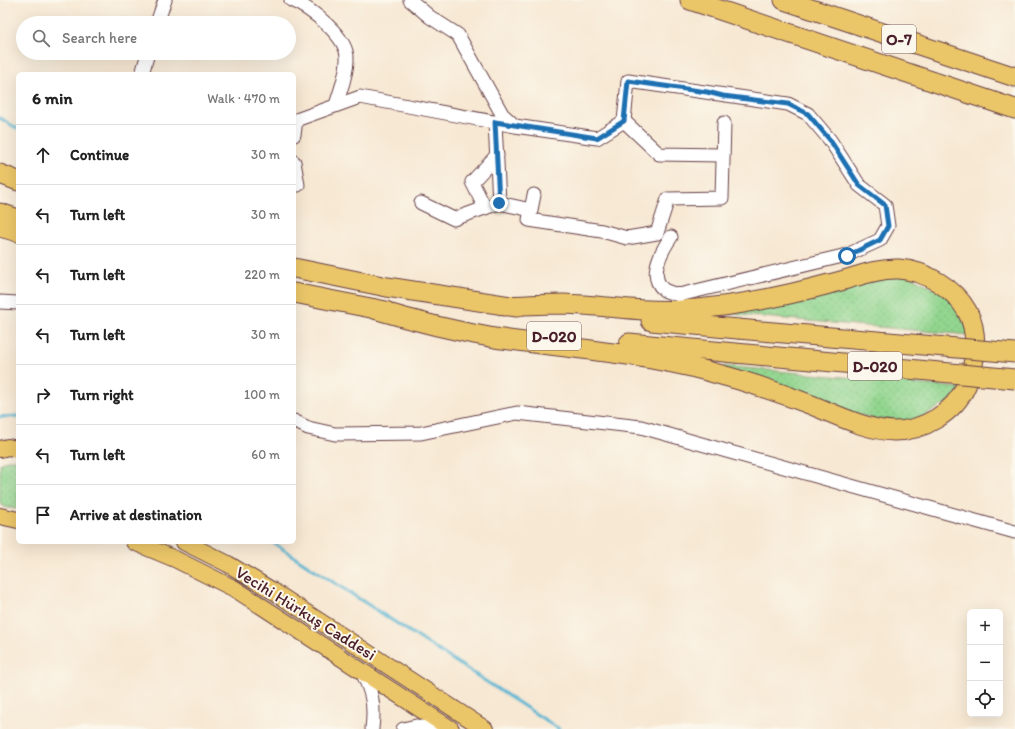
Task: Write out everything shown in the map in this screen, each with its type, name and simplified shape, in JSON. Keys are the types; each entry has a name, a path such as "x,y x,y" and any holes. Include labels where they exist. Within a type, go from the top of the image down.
{"highway":[{"name":"O-7","path":"690,0 1015,109"},
{"name":"O-7","path":"784,0 1015,77"},
{"path":"0,174 16,179"},
{"path":"0,187 16,192"},
{"path":"0,213 16,218"},
{"path":"0,227 16,231"},
{"path":"296,258 433,295"},
{"name":"D-020","path":"296,268 433,295 504,306 738,329 1015,353"},
{"path":"374,309 425,324 492,337 643,357 698,369 780,393 869,426 892,431 916,428 939,417 949,410 961,396 966,387 974,363 973,323 960,301 949,289 935,280 913,272 898,269 876,271 762,300 725,307 672,310 622,309 564,304 504,306"},
{"name":"D-020","path":"296,293 374,309 533,333 1015,379"}],"main road":[{"path":"0,449 16,449"},
{"path":"0,516 16,520"},
{"name":"Vecihi Hürkuş Caddesi","path":"139,544 176,558 235,589 451,729"},
{"name":"Vecihi Hürkuş Caddesi","path":"188,544 228,564 273,591 485,729"}],"street":[{"path":"159,16 165,0"},
{"path":"291,0 312,5 339,36 348,59 336,105"},
{"path":"410,0 430,17 458,35 502,114 515,126"},
{"path":"143,72 146,60"},
{"path":"624,121 628,81 707,92 723,96 788,104 808,114 830,140 859,185 885,205 888,226 880,240 847,256 679,295 664,290 658,279 656,267 663,249 671,237"},
{"path":"296,120 360,97 515,126 597,138 624,121"},
{"path":"624,121 659,154 722,155"},
{"path":"495,122 499,203"},
{"path":"534,195 529,220 602,231 628,238 657,233 668,199 722,198 724,123"},
{"path":"485,208 472,182 496,155"},
{"path":"296,174 298,185"},
{"path":"421,203 454,219 499,203 531,210"},
{"path":"0,302 16,303"},
{"path":"296,422 308,428 336,434 421,433 517,413 640,427 1015,532"},
{"path":"360,669 373,696 374,714 372,729"},
{"path":"403,729 416,726 433,729"}],"green space":[{"path":"906,274 952,298 970,335 730,314 742,309"},
{"path":"724,366 961,388 952,400 911,423 887,424 724,369"},
{"path":"7,460 16,460 16,508 7,508 0,504 0,464"}],"waterway":[{"path":"0,118 16,128"},
{"path":"0,417 16,416"},
{"path":"275,544 559,729"}],"route":[{"path":"499,203 495,122 597,138 624,121 628,81 707,92 723,96 788,104 808,114 830,140 859,185 885,205 888,226 880,240 847,256"}]}
